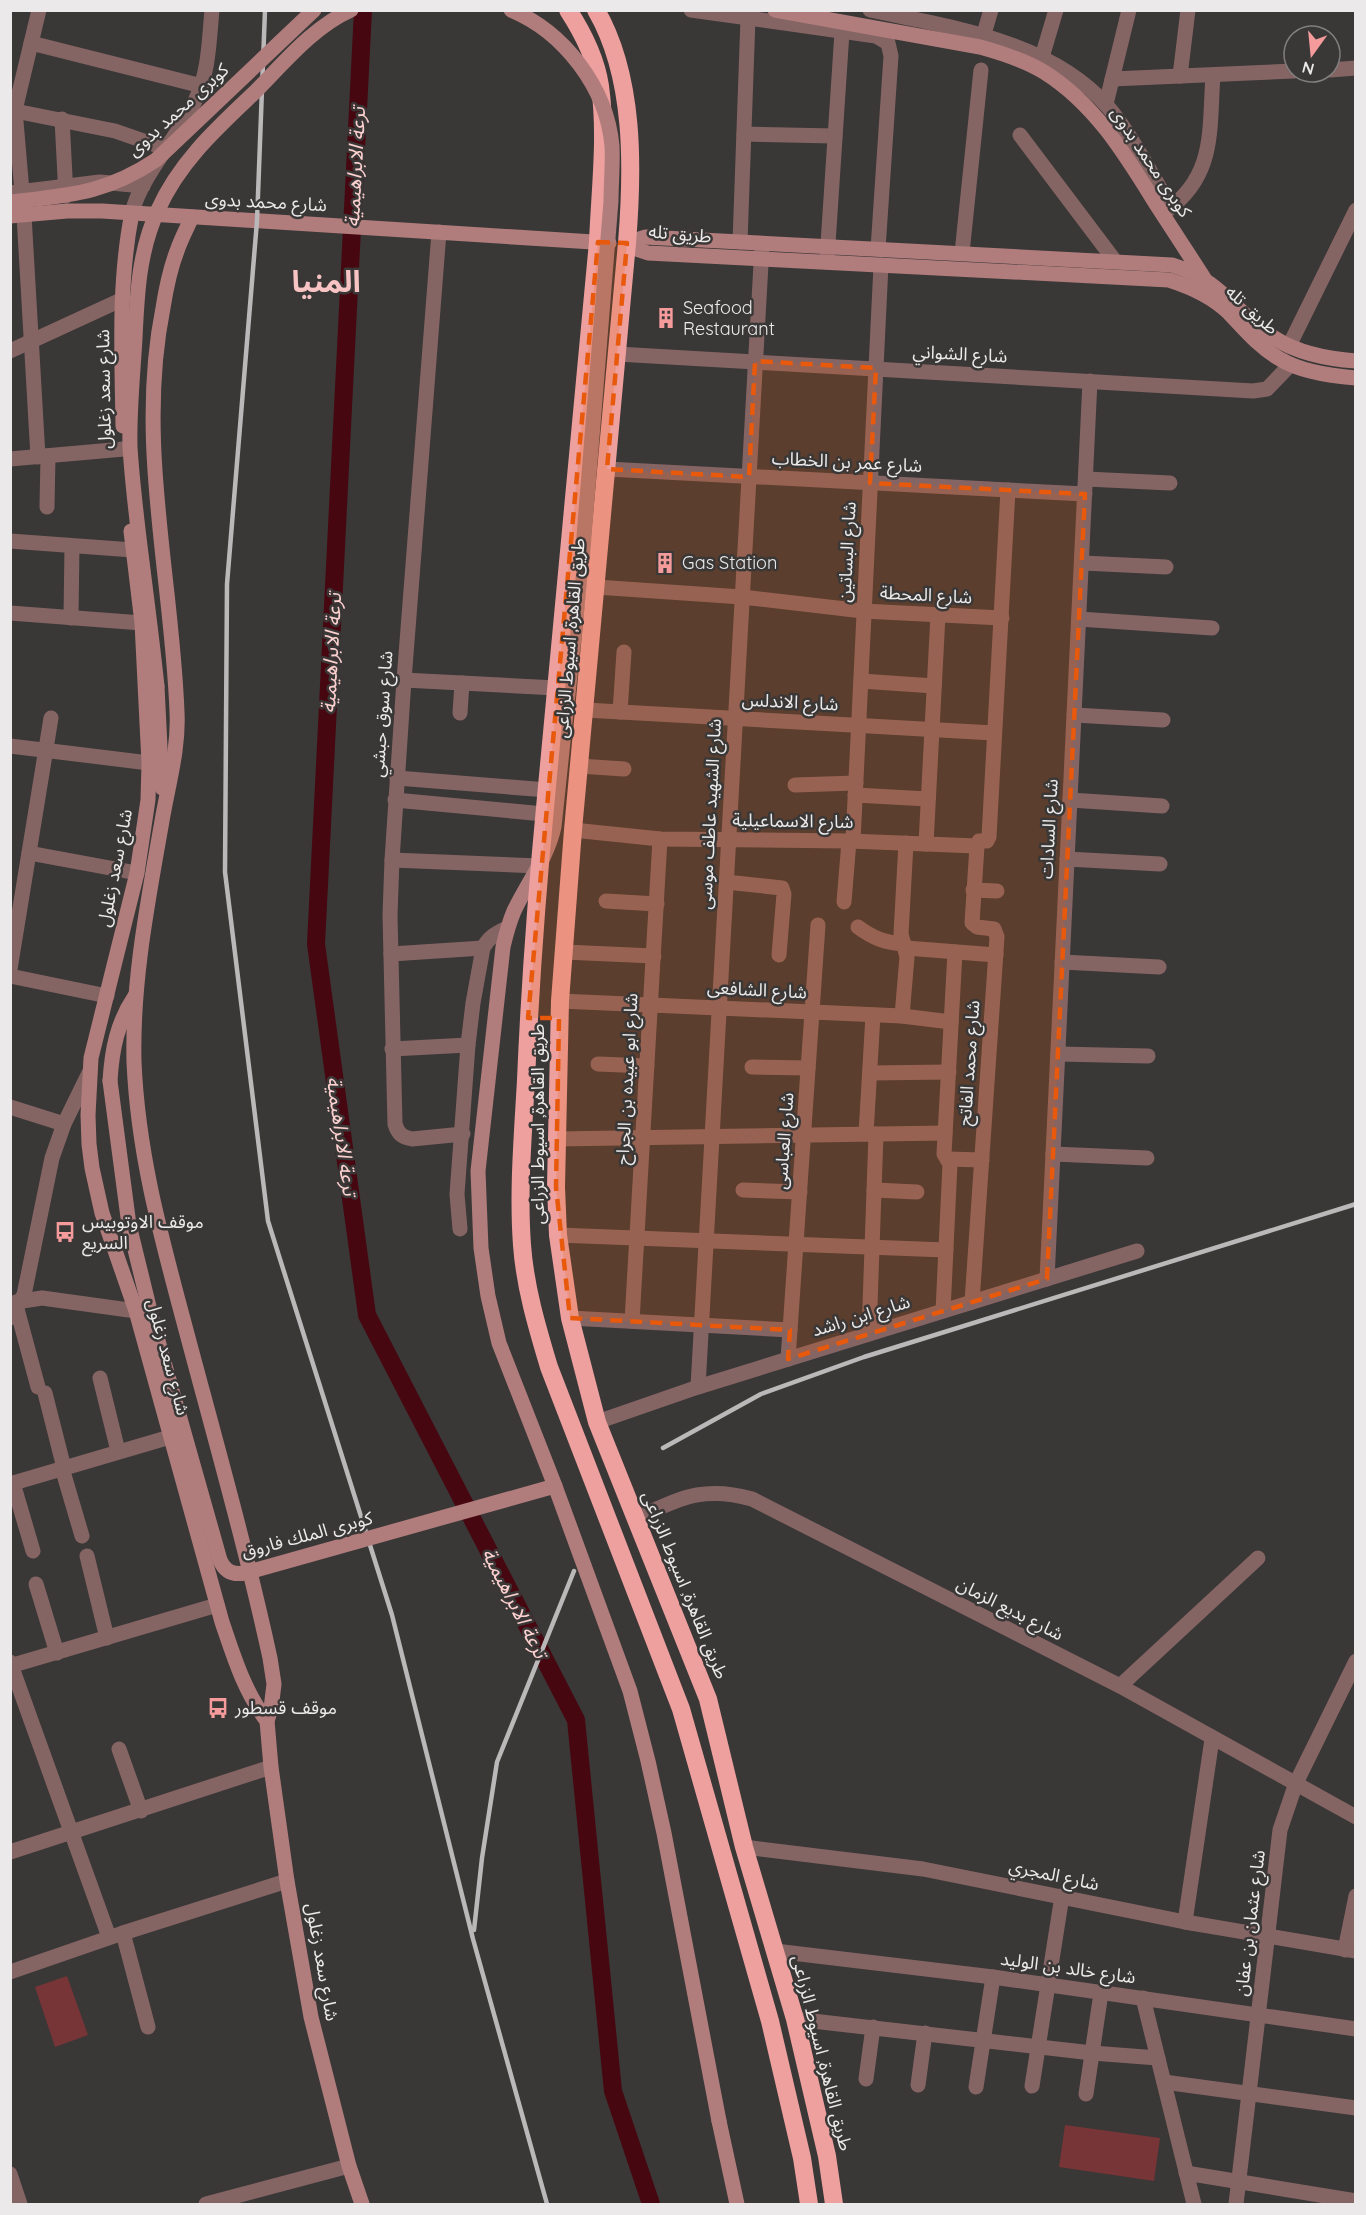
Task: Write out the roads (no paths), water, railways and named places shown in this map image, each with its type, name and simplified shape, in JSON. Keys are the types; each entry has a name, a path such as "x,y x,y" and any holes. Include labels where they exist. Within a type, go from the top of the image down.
{"highway":[{"name":"طريق القاهرة, اسيوط الزراعى","path":"568,10 581,30 600,84 603,142 597,242 539,866 528,1018 520,1208 522,1248 530,1298 549,1367 681,1709 770,2021 798,2135 809,2205"},
{"name":"طريق القاهرة, اسيوط الزراعى","path":"596,10 604,24 614,52 622,83 630,145 627,243 573,830 560,1009 556,1139 558,1235 570,1318 597,1422 708,1699 744,1847 795,2019 827,2156 834,2205"},
{"path":"600,84 622,83"},
{"path":"528,1018 560,1009"},
{"path":"681,1709 708,1699"}],"main road":[{"name":"كوبرى محمد بدوى","path":"10,202 85,192 110,185 135,174 156,160 314,10"},
{"path":"163,815 157,686 130,446 137,303 147,239 167,191 187,162 211,135 322,28 351,10"},
{"name":"طريق القاهرة, اسيوط الزراعى","path":"511,10 546,31 568,51 597,94 606,117 612,145 611,201 582,561 554,827 551,842 507,928 503,947 478,1171 481,1248 488,1296 499,1343 555,1486 630,1691 664,1833 737,2205"},
{"name":"كوبرى محمد بدوى","path":"775,10 980,46 1012,57 1043,72 1071,92 1118,142 1167,210 1205,278"},
{"name":"شارع محمد بدوى","path":"17,216 67,211 132,213 627,243"},
{"name":"شارع سعد زغلول","path":"132,213 128,230 123,299 124,449 142,623 149,763 145,824 137,873 93,1043 89,1073 88,1116 92,1168 102,1213 136,1311 217,1605 238,1670 252,1699 267,1721"},
{"name":"شارع سعد زغلول","path":"192,217 176,252 166,289 154,376 152,431 172,636 177,718 176,746 135,996 135,1065 140,1128 150,1192 270,1658 274,1684 267,1721 287,1881 311,2017 349,2166 362,2205"},
{"name":"طريق تله","path":"627,243 645,237 762,243 881,265 1155,278 1183,284 1218,303 1256,343 1290,365 1320,373 1356,378"},
{"name":"طريق تله","path":"627,243 648,253 761,260 878,249 1172,265 1205,278 1225,293 1262,328 1289,346 1308,353 1356,362"},
{"path":"1183,284 1188,270"},
{"name":"كوبرى الملك فاروق","path":"135,996 118,1026 112,1049 110,1081 119,1157 132,1236 160,1346 220,1560 225,1569 234,1574 245,1573 555,1486"},
{"path":"89,1073 101,1055 112,1049 123,1052 135,1065"}],"street":[{"path":"39,10 13,110 17,216 47,507"},
{"name":"شارع سعد زغلول","path":"132,213 143,186 190,111 202,86 207,63 212,10"},
{"path":"691,10 883,38 891,49 878,249"},
{"path":"870,10 911,15 983,37 1042,57 1065,70 1086,86 1115,115 1167,210 1184,198 1203,166 1209,140 1213,75"},
{"path":"983,37 991,10"},
{"path":"1042,57 1056,10"},
{"path":"1106,105 1129,10"},
{"path":"1180,76 1188,10"},
{"path":"740,242 748,18"},
{"path":"828,255 842,32"},
{"path":"31,43 202,86"},
{"path":"962,253 981,70"},
{"path":"1112,79 1282,72"},
{"path":"13,110 115,131 167,149"},
{"path":"62,119 67,211"},
{"path":"744,134 835,136"},
{"path":"1020,135 1114,261"},
{"path":"16,192 110,182 143,186"},
{"name":"طريق تله","path":"1289,346 1356,210"},
{"name":"شارع سوق حبشي","path":"439,232 395,800 390,954 392,1049 395,1124 398,1132 412,1139 463,1134"},
{"name":"شارع الشهيد عاطف موسى","path":"698,1387 762,243"},
{"name":"شارع البساتين","path":"844,902 851,841 859,725 881,265"},
{"path":"10,351 123,299"},
{"name":"شارع الشواني","path":"617,354 1260,391 1273,384 1290,365"},
{"name":"شارع السادات","path":"1047,1279 1090,381"},
{"path":"10,459 124,449"},
{"name":"شارع عمر بن الخطاب","path":"607,469 1008,490 1170,483"},
{"path":"977,846 979,841 988,839 1008,490"},
{"path":"10,541 133,550"},
{"path":"71,618 72,546"},
{"path":"1083,563 1166,567"},
{"name":"شارع المحطة","path":"596,587 742,597 863,611 1002,618"},
{"path":"10,613 142,623"},
{"path":"926,844 938,615"},
{"path":"1079,619 1212,628"},
{"path":"621,712 624,652"},
{"path":"404,680 556,688"},
{"path":"861,681 934,687"},
{"path":"460,713 462,683"},
{"name":"شارع الاندلس","path":"585,710 994,733"},
{"path":"1074,715 1163,720"},
{"path":"10,969 15,912 29,853 51,718"},
{"path":"10,746 149,763"},
{"path":"579,766 624,769"},
{"path":"397,778 547,790"},
{"path":"795,785 855,789 928,799"},
{"path":"395,800 544,814"},
{"path":"1070,800 1162,806"},
{"name":"شارع الاسماعيلية","path":"573,830 660,839 851,841 977,846"},
{"name":"شارع ابو عبيده بن الجراح","path":"632,1321 660,839"},
{"path":"902,1016 908,957 901,934 906,843"},
{"name":"شارع محمد الفاتح","path":"972,1302 997,933 994,929 977,927 972,923 977,846"},
{"path":"29,853 137,873"},
{"path":"1067,859 1160,864"},
{"path":"392,860 539,866"},
{"path":"726,882 782,888 784,894 779,955"},
{"path":"974,890 997,891"},
{"path":"606,901 657,904"},
{"name":"شارع العباسى","path":"788,1359 818,925"},
{"path":"858,927 884,942 996,955"},
{"path":"460,1229 458,1194 473,1003 483,948 487,940 507,928"},
{"path":"390,954 483,948"},
{"path":"564,952 654,956"},
{"path":"943,1311 950,1164 944,1156 955,952"},
{"path":"1062,962 1159,967"},
{"path":"10,976 107,996"},
{"name":"شارع الشافعى","path":"560,1009 651,1004 902,1016 951,1022"},
{"path":"869,1334 874,1190 870,1073 873,1015"},
{"path":"392,1049 468,1044"},
{"path":"1058,1054 1148,1056"},
{"path":"598,1064 647,1066"},
{"path":"752,1067 808,1068"},
{"path":"870,1073 949,1072"},
{"path":"82,1536 42,1390 15,1308 52,1158 63,1124 89,1073"},
{"path":"10,1107 63,1124"},
{"path":"556,1139 945,1133"},
{"path":"1053,1154 1147,1158"},
{"path":"946,1159 981,1160"},
{"path":"743,1190 800,1192"},
{"path":"874,1190 917,1191"},
{"path":"558,1235 946,1250"},
{"name":"شارع ابن راشد","path":"597,1422 698,1387 1137,1251"},
{"path":"15,1308 42,1298 136,1311"},
{"path":"570,1318 790,1330"},
{"path":"100,1378 118,1451"},
{"path":"33,1551 12,1483 170,1437"},
{"name":"شارع بديع الزمان","path":"636,1518 696,1494 731,1493 752,1499 1120,1686 1356,1817"},
{"path":"87,1556 107,1638"},
{"path":"1120,1686 1258,1558"},
{"path":"36,1584 57,1653"},
{"path":"148,2028 116,1935 71,1833 11,1665 217,1605"},
{"name":"شارع عثمان بن عفان","path":"1236,2205 1280,1830 1296,1783 1354,1668"},
{"path":"1185,1922 1212,1739"},
{"path":"119,1749 141,1810"},
{"path":"10,1852 271,1767"},
{"name":"شارع المجري","path":"744,1847 923,1869 1267,1938 1350,1951"},
{"path":"10,1972 116,1935 287,1881"},
{"path":"1032,2086 1062,1896"},
{"path":"1350,1951 1355,1903"},
{"name":"شارع خالد بن الوليد","path":"775,1951 1047,1984 1356,2029"},
{"path":"976,2086 993,1977"},
{"path":"1086,2094 1101,1993"},
{"path":"1143,1998 1194,2205"},
{"path":"795,2019 1092,2053 1158,2058"},
{"path":"866,2079 873,2027"},
{"path":"918,2085 925,2033"},
{"path":"1164,2082 1356,2108"},
{"path":"206,2205 349,2166"},
{"path":"1186,2173 1356,2201"},
{"path":"10,2174 20,2205"}],"waterway":[{"name":"ترعة الابراهيمية","path":"363,10 316,944 367,1315 576,1720 613,2091 651,2204"}],"railway":[{"path":"265,10 257,221 227,584 225,872 268,1221 392,1615 473,1939 547,2204"},
{"path":"663,1448 761,1394 864,1357 1356,1204"},
{"path":"474,1930 482,1858 497,1762 574,1571"}],"place":[{"name":"Seafood Restaurant","path":"666,318"},
{"name":"Gas Station","path":"665,563"},
{"name":"موقف الاوتوبيس السريع","path":"65,1232"},
{"name":"موقف قسطور","path":"218,1708"}],"district":[{"name":"المنيا","path":"326,282"}]}
